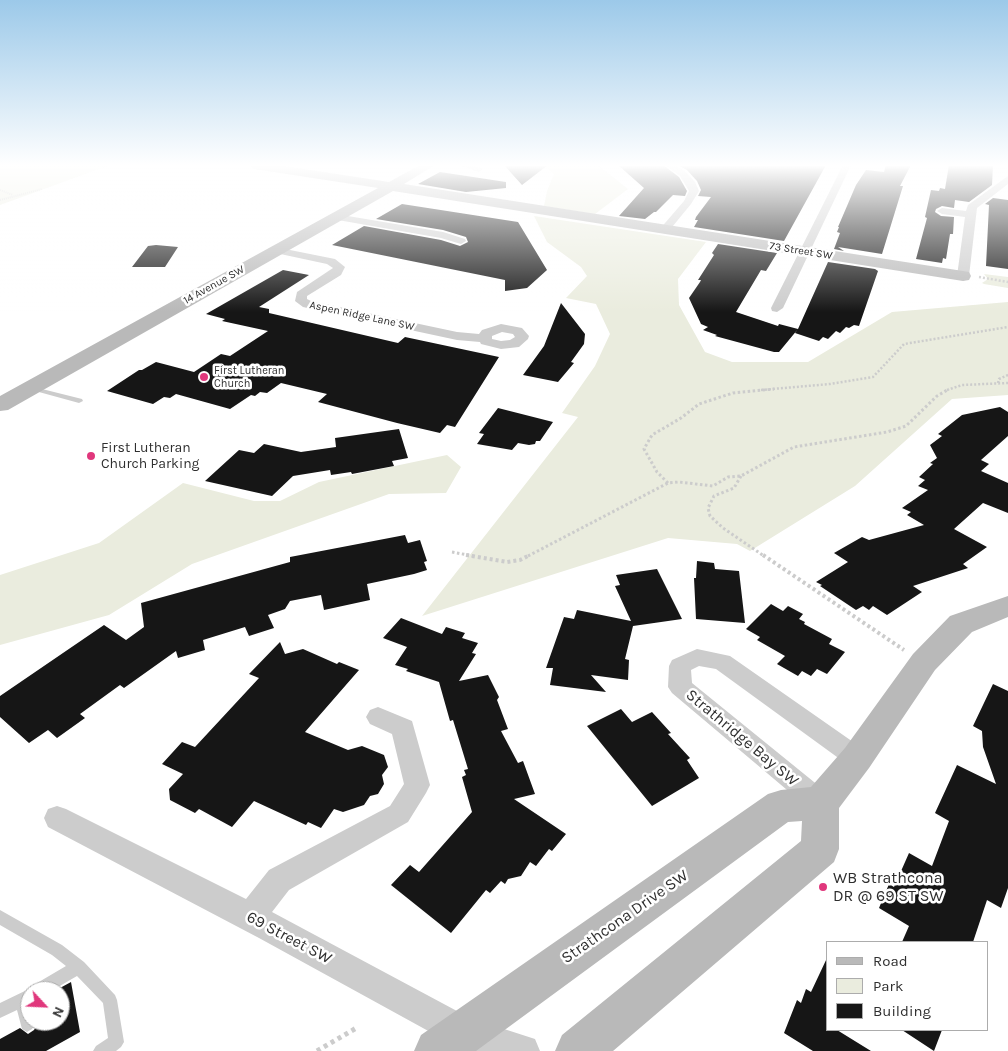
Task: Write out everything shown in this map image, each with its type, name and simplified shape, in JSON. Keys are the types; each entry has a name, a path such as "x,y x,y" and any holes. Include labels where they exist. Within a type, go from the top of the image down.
{"street":[{"name":"14 Avenue SW","path":"0,405 341,214"},
{"name":"73 Street SW","path":"565,214 963,276"},
{"path":"664,230 678,214"},
{"path":"776,308 822,214"},
{"path":"961,214 970,215 963,276"},
{"path":"336,217 443,235 461,241"},
{"name":"Aspen Ridge Lane SW","path":"275,250 331,261 339,267 337,272 302,295 301,301 307,304 458,336 484,338"},
{"path":"578,1051 820,849 821,803 858,758 924,662 961,624 1008,606"},
{"name":"Strathridge Bay SW","path":"821,803 680,687 680,666 697,657 722,662 858,758"},
{"path":"250,918 279,880 398,814 417,786 403,728 378,717"},
{"name":"Strathcona Drive SW","path":"450,1042 781,806 821,803"},
{"name":"69 Street SW","path":"57,818 250,918 450,1042 523,1051"}],"lane":[{"path":"30,388 79,401"},
{"path":"0,917 57,950 79,967 110,1000 117,1046 101,1051"},
{"path":"54,981 79,967"},
{"path":"0,1011 20,1000"}],"path":[{"path":"963,276 1008,282"},
{"path":"668,483 657,472 644,449 652,435 681,418 699,404 733,393 830,384 873,377 904,344 1008,327"},
{"path":"998,383 999,380 1008,375"},
{"path":"452,552 500,562 520,560 668,483 679,482 713,486 728,478 741,476 794,447 886,432 906,426 938,396 951,388 962,385 1008,383"},
{"path":"741,476 734,488 717,494 710,500 708,508 710,516 723,528 924,662"},
{"path":"713,486 717,494"},
{"path":"317,1051 358,1026"}],"green space":[{"path":"534,216 706,242 678,279 679,305 705,352 732,362 808,362 892,312 1008,302 1008,395 952,399 855,486 750,551 737,544 668,538 422,616 578,417 562,413 595,366 610,334 596,304 566,298 587,276 581,267 547,242"},
{"path":"984,274 1008,277 1008,288 982,283 988,279"},
{"path":"447,455 461,467 446,493 389,494 192,564 109,615 0,645 0,575 99,543 183,483 254,501 280,501 319,482"}],"building":[{"path":"385,214 467,214 518,222 547,270 527,288 505,291 505,280 332,245 364,226 441,240 460,246 468,242 466,237 443,230 376,219"},
{"path":"621,214 651,214 645,219 619,216"},
{"path":"698,214 799,214 784,241 694,227 698,220 695,220"},
{"path":"844,214 894,214 882,254 838,247 844,251 834,249 840,233 837,232"},
{"path":"926,214 938,214 954,217 953,234 950,234 946,259 943,258 942,263 916,259 927,218 925,217"},
{"path":"989,214 1008,214 1008,269 986,266"},
{"path":"718,244 777,253 766,271 761,270 736,312 778,326 779,324 798,329 779,352 715,336 717,335 703,330 708,327 701,324 689,298 700,282 701,280 698,280 714,255 712,253"},
{"path":"148,246 178,247 165,267 132,267"},
{"path":"828,262 878,271 859,326 846,327 840,333 836,331 828,339 823,337 819,341 795,333"},
{"path":"283,270 309,275 259,307 269,309 269,313 398,343 405,337 499,357 455,427 447,425 440,433 397,423 318,402 327,394 281,383 267,393 260,392 255,396 251,395 230,409 176,394 170,398 164,397 153,404 107,391 139,370 156,362 194,372 221,354 230,356 268,331 222,321 225,319 206,314"},
{"path":"561,303 585,334 584,344 571,362 574,363 558,382 523,375 544,346"},
{"path":"1000,407 1008,412 1008,436 981,460 989,464 981,471 1008,483 1008,513 983,503 954,529 987,547 963,564 968,568 913,586 922,592 887,615 873,606 869,610 863,606 856,610 816,582 848,562 834,553 862,537 869,540 924,525 907,515 911,512 902,508 928,490 918,486 925,480 919,477 933,464 930,463 937,458 930,445 942,436 938,434 962,415"},
{"path":"498,408 553,422 540,441 536,441 535,444 518,443 512,450 477,444 484,434 479,433"},
{"path":"399,429 408,458 392,461 394,466 352,474 351,472 331,475 330,470 293,476 272,496 205,481 239,450 254,453 264,444 301,452 336,447 335,438"},
{"path":"405,535 408,543 420,540 427,561 424,562 427,570 367,584 370,600 324,610 321,595 290,601 285,609 268,615 274,628 249,636 245,627 203,640 205,650 178,658 176,651 124,688 120,685 80,714 85,718 57,738 48,730 29,743 0,717 0,696 104,625 126,640 144,627 141,603 290,562 290,557"},
{"path":"697,561 714,563 715,569 739,571 745,623 696,619 694,578 696,578"},
{"path":"657,569 682,619 633,626 625,659 629,660 628,680 591,675 606,692 550,685 553,668 546,668 564,617 574,619 577,610 631,621 615,586 620,585 616,575"},
{"path":"771,604 783,611 788,606 803,614 799,619 805,622 804,624 832,639 829,644 845,652 827,674 817,669 811,676 802,671 798,676 777,664 785,656 757,640 760,637 746,629"},
{"path":"401,618 442,634 446,627 465,633 462,638 478,643 472,653 476,654 459,681 488,675 499,697 497,700 508,729 501,731 518,763 523,761 535,794 514,799 566,834 552,851 549,849 536,866 530,862 521,876 508,879 505,884 501,881 490,893 486,890 451,933 391,885 410,865 419,872 472,812 462,777 466,775 464,770 468,769 453,720 450,721 439,682 406,671 408,669 395,665 407,647 383,638"},
{"path":"280,642 285,654 303,649 337,664 339,662 359,670 305,732 348,750 362,746 384,755 388,767 382,775 384,784 378,794 370,796 364,805 343,812 334,809 321,828 308,822 306,825 254,801 232,827 199,809 195,813 170,800 169,789 183,774 162,764 182,742 195,747 259,678 249,674"},
{"path":"993,684 1008,691 1008,888 1001,908 987,900 973,941 902,941 909,926 879,908 889,884 894,887 909,853 932,866 949,821 935,813 957,765 996,784 983,747 982,731 973,726"},
{"path":"621,709 632,722 652,712 671,733 668,734 690,758 687,760 699,778 652,806 587,726"},
{"path":"826,960 826,1031 839,1031 871,1051 813,1051 784,1033 797,1000 801,1003 806,989 811,992"},
{"path":"70,983 80,1032 46,1051 0,1051 0,1039 20,1028 20,1031 28,1034 32,1031 70,1031"},
{"path":"904,1031 942,1031 934,1051"}],"place":[{"name":"First Lutheran Church","path":"204,377"},
{"name":"First Lutheran Church Parking","path":"91,456"},
{"name":"WB Strathcona DR @ 69 ST SW","path":"823,887"}]}
